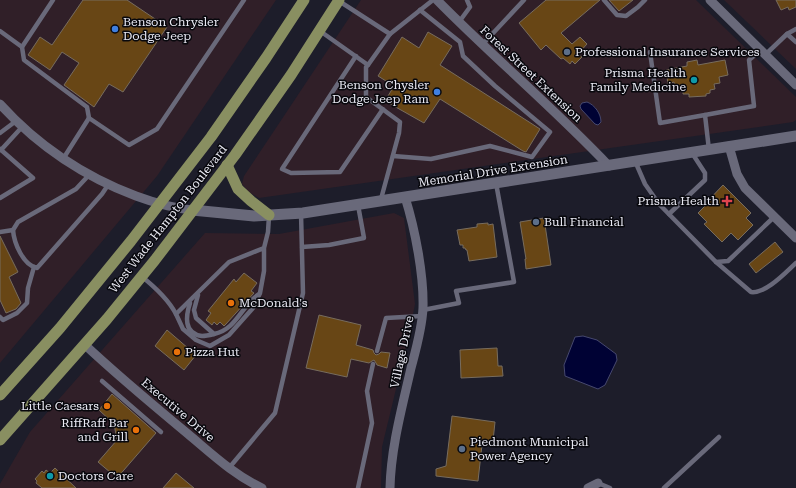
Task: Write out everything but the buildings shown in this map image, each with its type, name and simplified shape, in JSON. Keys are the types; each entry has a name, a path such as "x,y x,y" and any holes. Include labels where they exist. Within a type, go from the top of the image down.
{"main road":[{"name":"West Wade Hampton Boulevard","path":"0,395 60,328 160,204 211,137 304,0"},
{"name":"West Wade Hampton Boulevard","path":"0,440 141,276 228,165 291,75 339,0"},
{"path":"228,165 238,189 269,215"}],"street":[{"name":"Forest Street Extension","path":"437,0 482,45 583,139 609,166"},
{"path":"710,0 796,85"},
{"path":"0,104 19,124 43,145 63,160 89,175 108,185 160,204 175,209 192,210"},
{"name":"Memorial Drive Extension","path":"192,210 254,216 301,213 796,136"},
{"path":"729,146 737,174 745,188 796,238"},
{"name":"Village Drive","path":"390,488 391,465 395,438 419,336 422,313 421,276 412,220 405,197"},
{"name":"Executive Drive","path":"84,344 168,418 229,468 244,479 262,488"},
{"path":"588,488 598,483"}],"lane":[{"path":"53,0 22,47 24,60 87,107 89,118 63,160"},
{"path":"89,118 129,145 157,129 244,0"},
{"path":"339,0 390,34"},
{"path":"381,201 399,133 400,122 366,97 366,67 390,34 433,0"},
{"path":"459,22 470,7 467,0"},
{"path":"482,45 524,0"},
{"path":"604,0 617,15 626,16 645,0"},
{"path":"393,156 431,159 490,146 532,157 550,132 494,86 463,56 460,42 420,10"},
{"path":"650,52 660,123 754,106 749,60 763,53 787,34 796,29"},
{"path":"0,31 22,47"},
{"path":"320,31 368,65"},
{"path":"787,34 796,42"},
{"path":"356,56 282,169 291,173 340,172 383,109"},
{"path":"705,115 709,150"},
{"path":"0,133 19,124"},
{"path":"0,198 33,178 1,150 19,124"},
{"path":"669,214 705,180 705,173 691,152"},
{"path":"635,162 645,184 659,204 716,262 751,292 755,293 769,286 796,263"},
{"path":"89,175 76,189 18,222 13,230 13,237 25,262 31,267 37,268 102,194 108,185"},
{"path":"376,351 386,318 422,313 459,303 456,291 514,282 496,183"},
{"path":"302,247 364,238 358,205"},
{"path":"229,468 274,414 303,293 301,213"},
{"path":"141,276 170,304 183,329 196,340 210,346 229,335 253,308 260,293 264,271 264,248 268,232 269,215"},
{"path":"716,262 728,261 774,217"},
{"path":"0,232 13,230"},
{"path":"176,314 191,301 229,262 264,248"},
{"path":"0,317 3,320 17,314 26,303 28,288 34,267"},
{"path":"198,293 194,310 196,318 214,334"},
{"path":"191,301 187,314 187,323 192,332 200,336 222,333 228,329 253,298 260,293"},
{"path":"358,488 372,423 367,391 373,364"},
{"path":"102,381 161,432"},
{"path":"664,488 719,437"},
{"path":"598,483 610,488"}],"shaded area":[{"path":"0,0 276,0 157,176 0,363"},
{"path":"361,0 696,0 796,97 796,120 793,122 259,198 249,192 242,184 244,176"},
{"path":"724,0 796,0 796,69"},
{"path":"587,102 593,105 599,113 601,122 598,125 595,124 581,109 580,106 582,103"},
{"path":"394,213 404,218 415,304 382,447 381,488 0,488 0,484 30,432 205,233 279,234"},
{"path":"583,336 597,340 616,354 617,360 605,385 598,389 565,376 564,365 575,337"}],"place":[{"name":"Benson Chrysler Dodge Jeep","path":"115,29"},
{"name":"Professional Insurance Services","path":"567,52"},
{"name":"Prisma Health Family Medicine","path":"694,80"},
{"name":"Benson Chysler Dodge Jeep Ram","path":"437,92"},
{"name":"Prisma Health","path":"727,201"},
{"name":"Bull Financial","path":"536,222"},
{"name":"McDonald's","path":"231,303"},
{"name":"Pizza Hut","path":"177,352"},
{"name":"Little Caesars","path":"107,406"},
{"name":"RiffRaff Bar and Grill","path":"136,430"},
{"name":"Piedmont Municipal Power Agency","path":"462,449"},
{"name":"Doctors Care","path":"50,476"}]}
